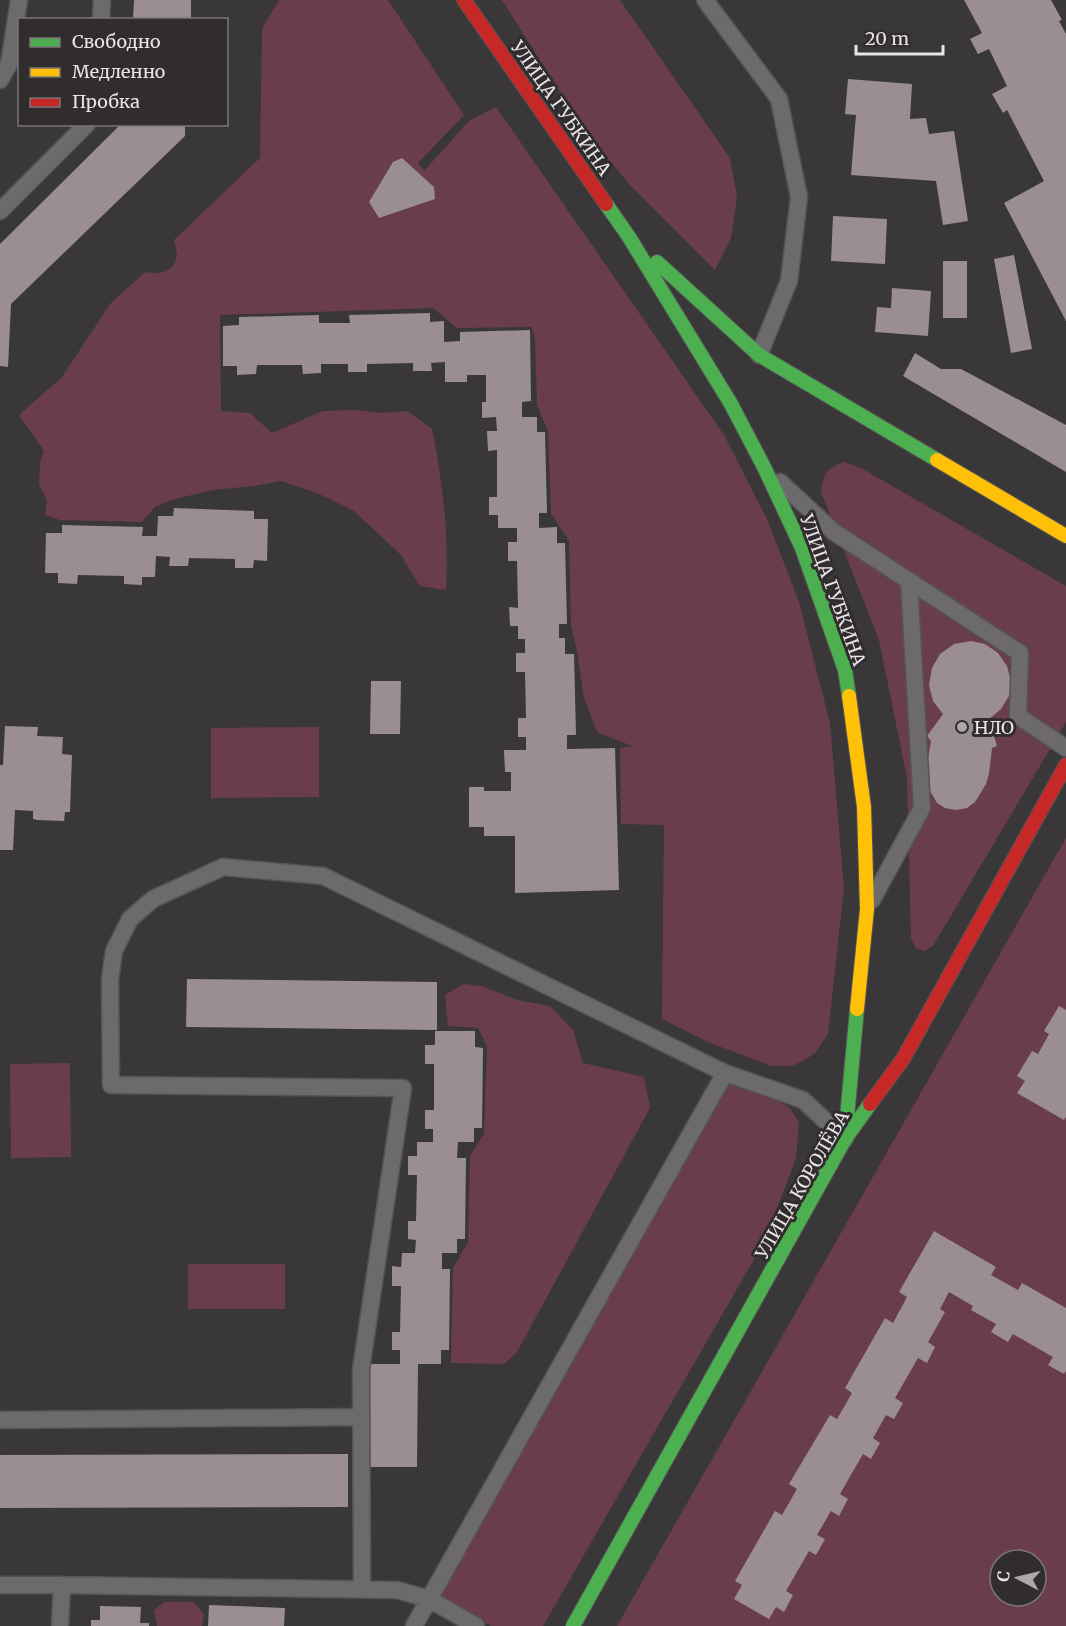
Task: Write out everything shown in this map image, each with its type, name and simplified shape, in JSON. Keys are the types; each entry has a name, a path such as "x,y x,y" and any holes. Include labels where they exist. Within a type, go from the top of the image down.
{"street":[{"name":"УЛИЦА ГУБКИНА","path":"464,0 629,237 731,404 802,548 845,670 864,807 867,909 845,1139"},
{"name":"УЛИЦА ГУБКИНА","path":"629,237 759,355 1066,536"},
{"name":"УЛИЦА КОРОЛЁВА","path":"573,1626 845,1139 903,1059 1066,765"}],"lane":[{"path":"0,81 9,64 19,0"},
{"path":"100,18 102,0"},
{"path":"705,0 779,99 799,197 789,281 759,355"},
{"path":"0,211 85,126"},
{"path":"764,467 834,532 1020,653 1018,716 1066,748"},
{"path":"867,909 922,808 909,581"},
{"path":"362,1589 361,1369 403,1088 111,1085 110,979 114,951 130,919 153,899 223,867 323,876 725,1073 803,1100 845,1139"},
{"path":"414,1626 725,1073"},
{"path":"0,1420 361,1417"},
{"path":"0,1585 397,1590 429,1599 476,1626"},
{"path":"60,1626 62,1585"}],"shaded area":[{"path":"279,0 388,0 464,115 418,163 424,171 469,121 496,107 724,435 767,519 799,602 830,723 844,888 828,1034 816,1052 805,1060 792,1066 771,1066 708,1042 662,1019 664,825 621,824 620,748 632,746 597,732 584,698 571,625 569,541 551,513 548,431 537,405 535,340 532,327 457,328 433,308 220,315 221,411 250,413 272,433 323,411 357,410 381,413 407,411 432,429 444,509 447,550 446,590 420,586 401,555 354,511 317,493 281,481 213,490 171,500 155,507 142,522 60,520 45,515 47,500 39,484 40,462 44,451 19,415 62,377 110,304 145,272 165,272 172,266 177,256 174,240 260,158 262,29"},
{"path":"502,0 620,0 730,158 737,197 731,238 715,270 629,184 581,125"},
{"path":"845,462 861,468 1066,586 1066,722 933,946 924,951 916,948 911,938 907,778 879,640 821,492 827,472"},
{"path":"319,727 319,797 211,798 211,728"},
{"path":"1066,838 1066,1626 617,1626"},
{"path":"464,984 481,986 517,1000 550,1006 573,1030 583,1063 644,1077 650,1108 517,1352 504,1364 451,1363 453,1268 468,1242 470,1156 484,1134 487,1046 478,1028 448,1026 445,995"},
{"path":"70,1063 71,1157 11,1158 10,1064"},
{"path":"727,1081 772,1097 789,1107 799,1122 796,1158 764,1242 543,1626 491,1626 436,1595"},
{"path":"188,1264 285,1264 285,1309 188,1309"},
{"path":"165,1602 194,1602 204,1615 202,1626 157,1626 154,1610"}],"building":[{"path":"134,0 191,0 191,18 133,18"},
{"path":"964,0 1051,0 1062,20 1059,21 1066,34 1066,321 1004,203 1044,181 1007,110 1003,113 992,94 1007,86 989,49 978,54 970,39 982,33"},
{"path":"848,79 912,84 910,119 926,118 929,134 954,131 968,221 943,225 936,181 851,175 856,115 845,114"},
{"path":"119,126 185,126 185,136 11,304 8,367 0,366 0,244"},
{"path":"402,158 434,187 435,199 379,218 369,202 393,162"},
{"path":"833,216 887,219 885,264 831,261"},
{"path":"1014,255 1032,349 1011,353 994,259"},
{"path":"943,261 967,261 967,318 943,318"},
{"path":"892,288 931,291 928,336 875,332 877,307 891,308"},
{"path":"430,313 430,322 444,321 444,342 460,341 460,332 530,330 531,401 522,402 522,417 537,417 537,432 545,432 547,513 539,513 539,528 557,527 557,543 565,543 567,624 559,624 559,638 565,638 565,654 574,654 576,735 567,735 567,749 615,748 619,890 515,893 515,836 484,836 484,827 469,827 469,787 484,787 484,791 511,791 511,772 505,772 504,750 526,750 526,737 518,737 518,718 526,718 525,672 516,672 516,653 525,653 525,639 518,639 518,626 510,626 509,607 518,608 517,561 508,561 508,542 517,542 517,528 498,528 498,515 489,515 489,497 497,497 497,450 488,451 487,431 497,431 496,417 482,418 482,402 486,402 486,375 467,375 467,382 445,382 445,362 431,363 432,371 413,371 413,363 367,364 367,372 348,372 348,364 321,364 321,373 303,374 302,365 257,365 256,374 237,375 237,366 223,366 223,326 239,325 239,317 319,315 319,323 350,323 349,315"},
{"path":"915,353 941,369 961,369 1066,425 1066,472 903,376"},
{"path":"174,508 254,511 254,519 268,519 267,561 254,560 253,568 235,568 235,559 189,558 188,566 169,566 170,557 156,556 155,577 142,577 142,585 124,584 124,576 78,575 77,584 58,583 58,573 45,573 46,533 62,533 62,525 143,527 142,536 157,536 158,516 173,516"},
{"name":"НЛО","path":"971,641 985,644 998,653 1007,666 1011,681 1009,696 1001,709 989,719 997,746 992,748 986,784 975,802 967,808 956,810 945,808 937,803 929,789 927,764 931,741 927,736 943,714 933,701 929,685 932,668 940,654 954,644"},
{"path":"371,681 401,681 400,734 370,734"},
{"path":"5,726 38,727 37,736 63,737 62,754 72,755 70,812 65,812 64,821 37,820 33,819 33,811 15,810 13,850 0,850 0,765 3,765"},
{"path":"187,979 437,982 437,1030 186,1027"},
{"path":"1059,1006 1066,1010 1066,1117 1064,1120 1017,1093 1025,1081 1017,1076 1032,1051 1038,1054 1049,1034 1044,1031"},
{"path":"435,1031 475,1031 475,1047 483,1048 482,1128 474,1128 474,1142 458,1142 457,1158 466,1158 465,1239 457,1239 457,1253 442,1253 442,1269 450,1269 449,1350 441,1350 441,1364 418,1364 417,1467 364,1467 364,1364 400,1364 400,1350 392,1350 392,1332 400,1332 401,1286 392,1286 392,1266 401,1267 402,1253 415,1253 416,1240 408,1239 408,1221 416,1221 417,1175 408,1175 408,1156 417,1156 417,1142 433,1142 433,1129 425,1129 425,1110 434,1110 434,1064 425,1064 425,1045 435,1045"},
{"path":"934,1231 996,1267 991,1275 1018,1290 1022,1283 1066,1308 1066,1371 1064,1374 1048,1365 1053,1357 1013,1334 1008,1342 991,1332 996,1324 971,1310 973,1306 949,1292 940,1309 945,1312 928,1342 935,1347 927,1363 918,1358 895,1398 903,1403 894,1419 886,1415 873,1438 880,1443 871,1459 863,1454 840,1494 848,1499 839,1516 831,1511 817,1535 825,1539 816,1555 809,1551 786,1591 793,1595 784,1612 776,1607 769,1619 734,1599 742,1585 735,1581 775,1511 782,1515 797,1489 789,1484 830,1415 837,1419 852,1393 845,1388 885,1318 893,1323 907,1297 899,1292"},
{"path":"348,1454 348,1507 0,1508 0,1455"},
{"path":"209,1605 285,1608 284,1626 208,1626"},
{"path":"100,1606 141,1607 140,1623 149,1623 149,1626 91,1626 91,1620 100,1620"}],"traffic: fast":[{"path":"606,204 629,237 731,404 764,467 802,548 845,670 849,696"},
{"path":"657,262 759,355 937,460"},
{"path":"845,1139 857,1009"},
{"path":"573,1626 845,1139 870,1104"}],"traffic: slow":[{"path":"937,460 1066,536"},
{"path":"849,696 864,807 867,909 857,1009"}],"traffic: jam":[{"path":"464,0 606,204"},
{"path":"870,1104 903,1059 1066,765"}],"place":[{"name":"НЛО","path":"962,727"}]}
